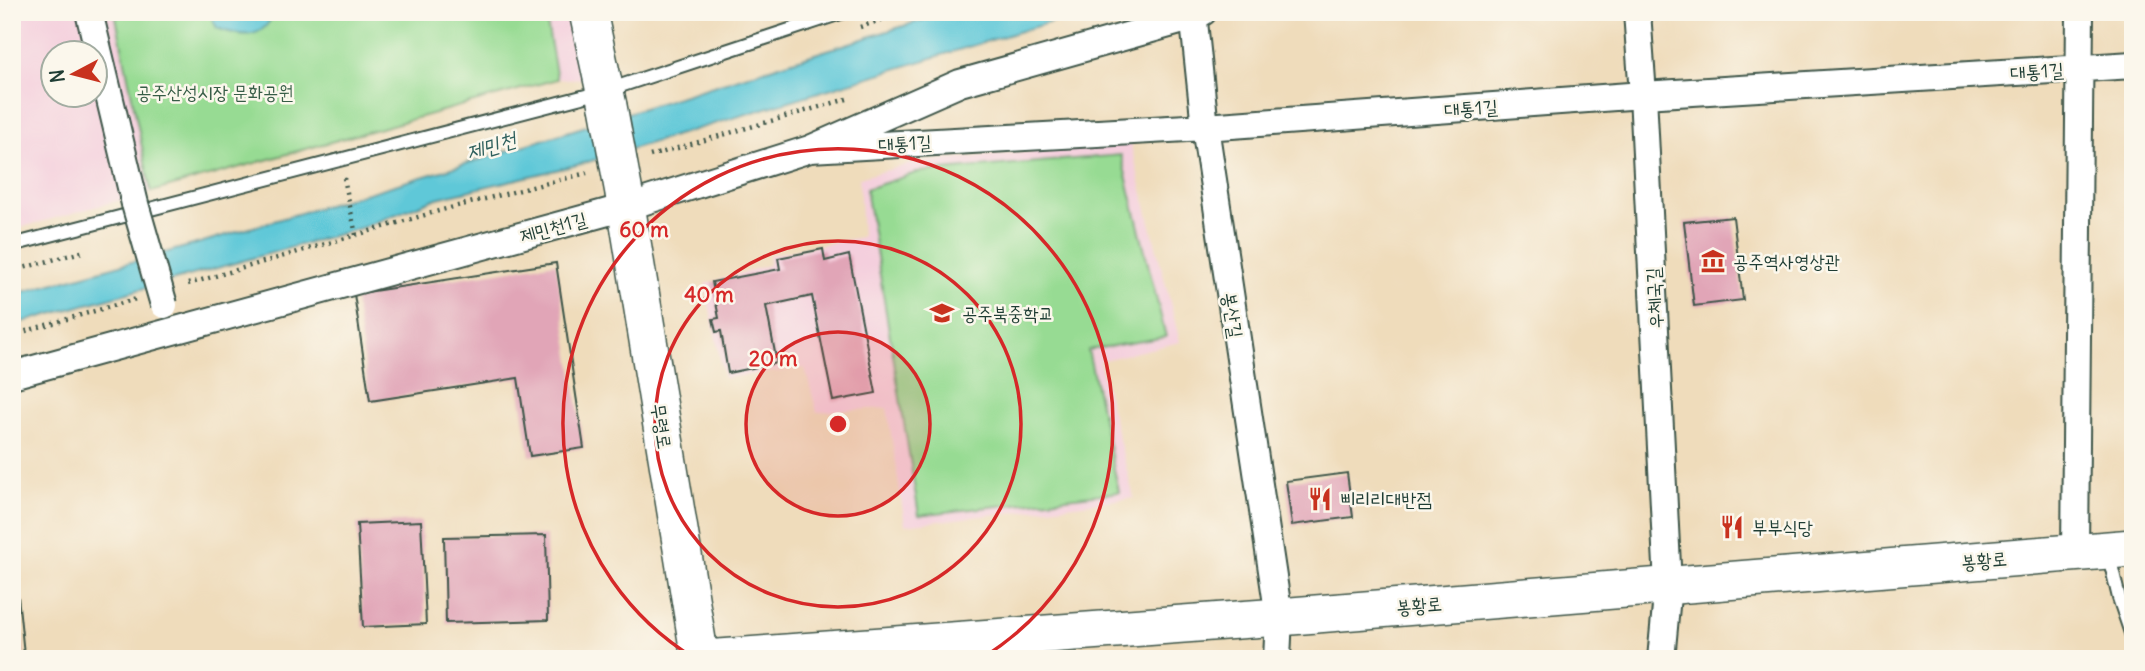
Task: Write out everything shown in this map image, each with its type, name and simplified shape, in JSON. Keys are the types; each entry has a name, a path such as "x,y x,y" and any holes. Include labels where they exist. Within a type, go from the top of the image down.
{"main road":[{"path":"589,12 606,98"},
{"name":"무령로","path":"606,98 702,659"},
{"name":"봉황로","path":"702,659 1279,617 2105,550"}],"street":[{"path":"89,12 135,204 170,296 172,330"},
{"name":"우체국길","path":"1637,12 1668,584 1661,659"},
{"path":"2080,12 2080,69 2105,550"},
{"name":"봉산길","path":"1197,14 1205,127 1279,617 1277,659"},
{"name":"제민천1길","path":"12,375 810,149 960,83 1197,14"},
{"name":"대통1길","path":"810,149 1205,127 2133,65"}],"lane":[{"path":"12,245 606,98 844,12"},
{"path":"2105,550 2133,639"}],"path":[{"path":"646,157 857,96"},
{"path":"170,296 356,235 592,171"},
{"path":"344,178 356,235"},
{"path":"12,335 137,299"}],"shaded area":[{"name":"공주산성시장 문화공원","path":"12,12 588,12 602,78 557,79 12,230"},
{"name":"공주북중학교","path":"1130,142 1180,342 1099,361 1134,498 905,525 887,408 817,412 805,368 724,378 705,284 769,265 769,255 862,237 859,178 914,163"}],"green space":[{"name":"공주산성시장 문화공원","path":"115,12 545,12 557,79 151,192"},
{"name":"공주북중학교","path":"1121,155 1166,337 1088,350 1119,492 919,515 866,189 919,172"}],"water":[{"path":"209,12 274,12 264,28 243,35 217,28"},
{"name":"제민천","path":"948,12 1084,12 581,164 437,198 361,228 12,325 12,295 193,245 472,162"}],"building":[{"name":"공주역사영상관","path":"1733,217 1743,300 1694,306 1684,222"},
{"path":"823,249 825,261 849,255 876,393 833,401 812,296 766,306 777,363 728,373 721,331 716,332 713,319 719,318 712,282 780,269 778,258"},
{"path":"556,263 584,448 530,456 518,378 370,401 354,294"},
{"name":"삐리리대반점","path":"1347,473 1353,517 1292,525 1286,481"},
{"path":"421,521 426,624 363,627 357,524"},
{"path":"546,535 548,620 446,623 444,537"},
{"path":"12,567 15,567 24,654 12,655"}],"place":[{"name":"공주역사영상관","path":"1713,261"},
{"name":"공주북중학교","path":"942,313"},
{"name":"삐리리대반점","path":"1320,499"},
{"name":"부부식당","path":"1732,527"}]}
